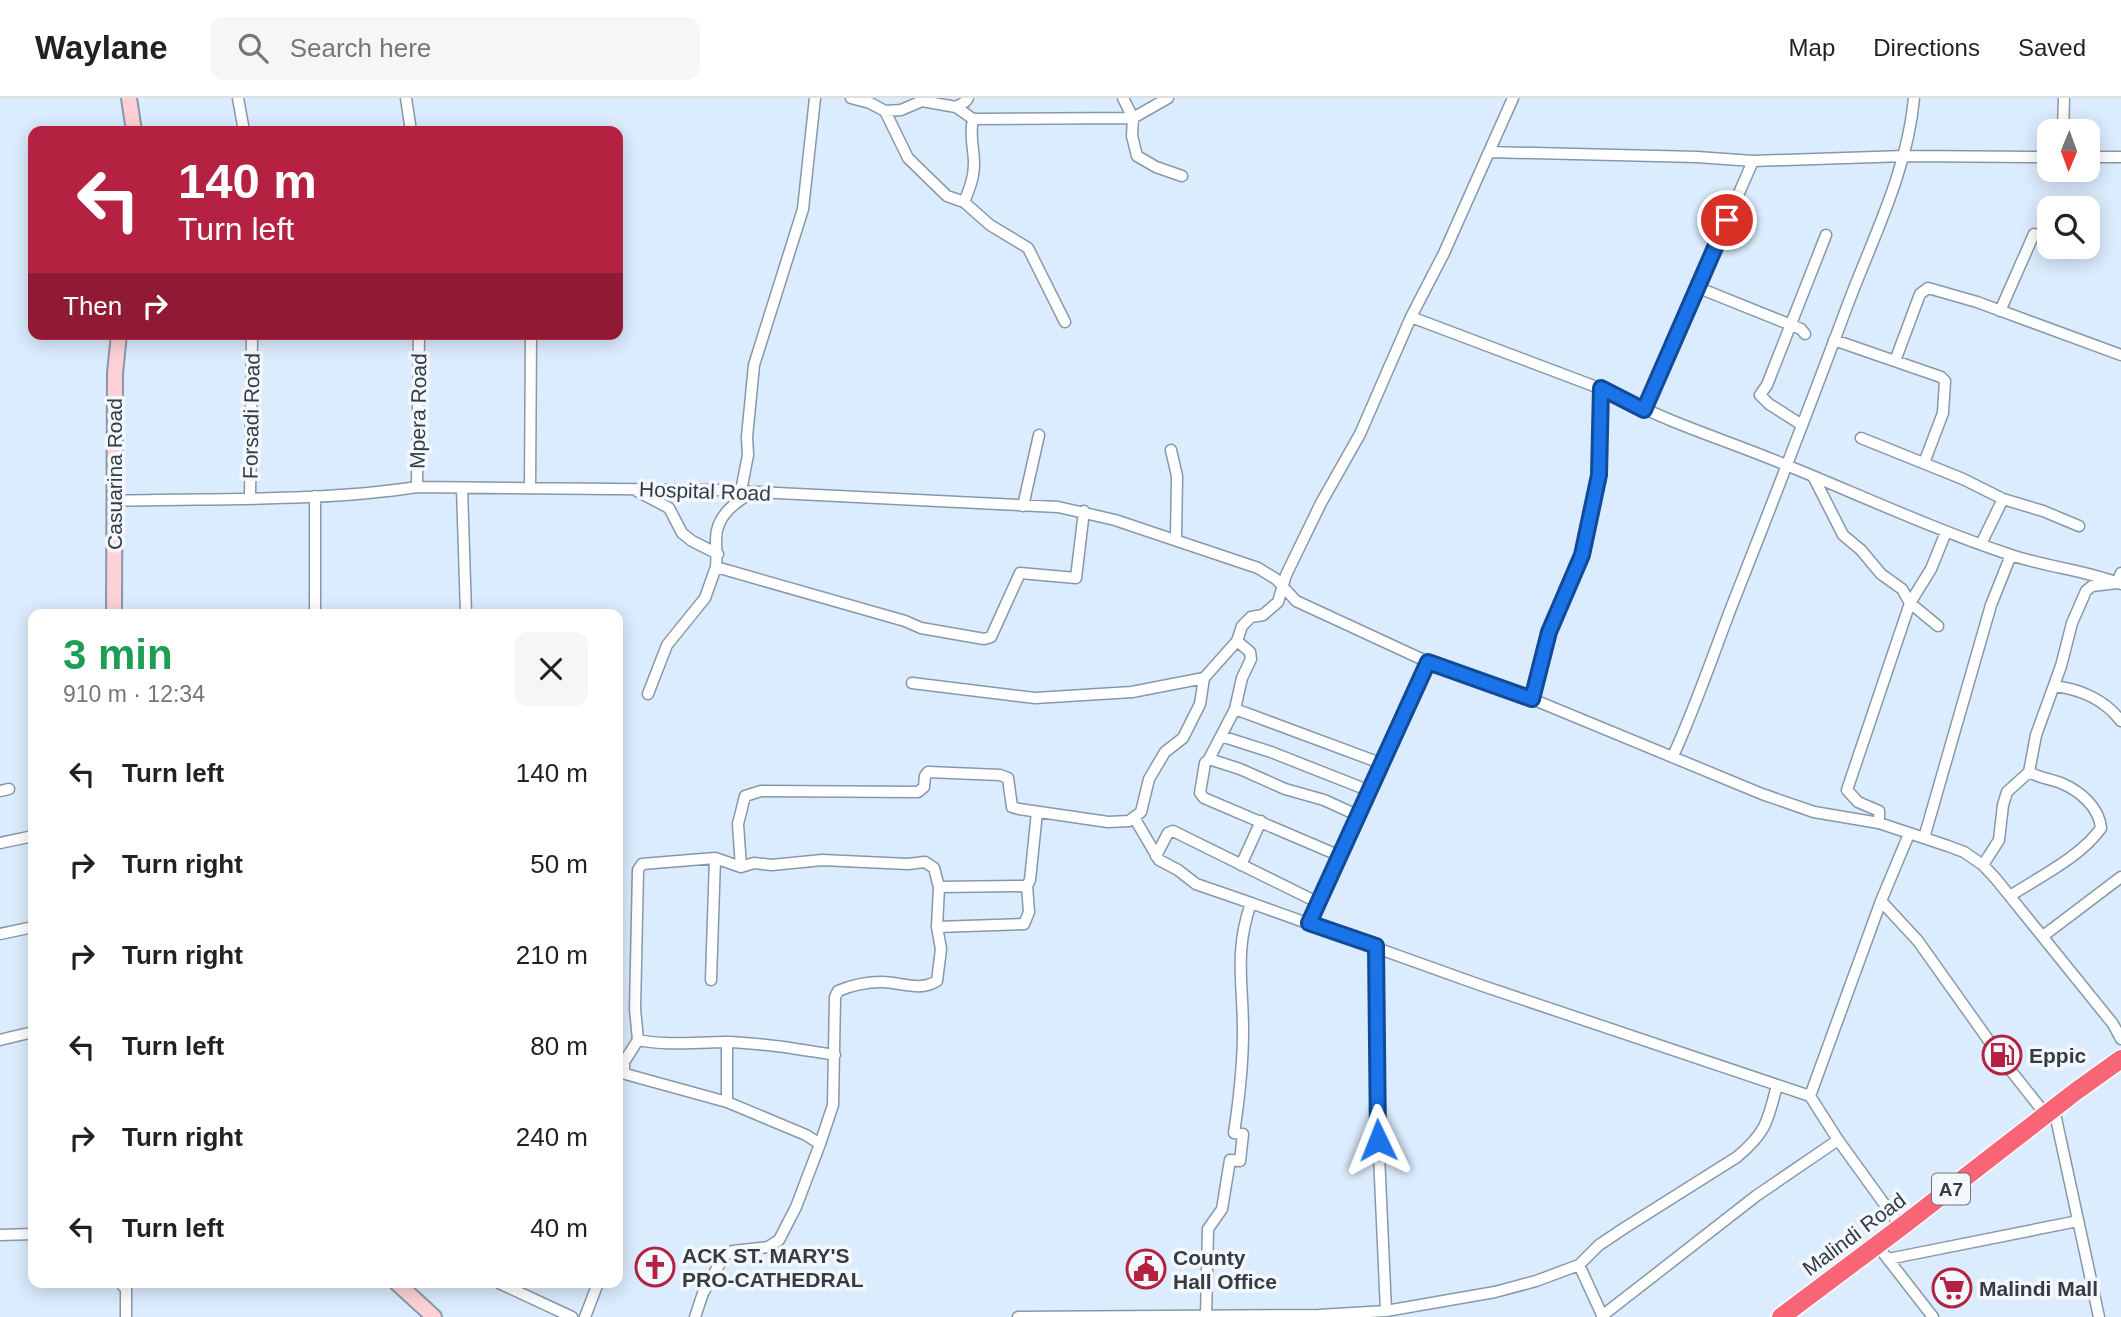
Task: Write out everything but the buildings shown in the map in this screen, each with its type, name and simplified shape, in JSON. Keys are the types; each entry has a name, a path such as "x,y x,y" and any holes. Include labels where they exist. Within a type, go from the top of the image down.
{"highway":[{"name":"Malindi Road","path":"1781,1317 1882,1252 1901,1227 2121,1059"}],"street":[{"path":"129,98 133,126"},
{"path":"238,98 243,126"},
{"path":"406,98 410,126"},
{"path":"741,491 748,455 747,437 754,365 803,209 815,98"},
{"path":"850,98 870,103 885,111 901,110 922,101 956,107 973,120 1133,118 1168,98"},
{"path":"956,107 968,98"},
{"path":"1123,98 1133,118 1132,136 1137,156 1156,167 1182,176"},
{"path":"741,867 738,824 746,796 761,791 918,792 924,787 925,774 929,772 1000,775 1008,778 1012,807 1108,822 1135,819 1145,802 1149,779 1165,752 1183,738 1200,704 1204,678 1237,641 1242,626 1251,617 1263,615 1278,602 1281,585 1321,503 1360,434 1513,98"},
{"path":"1673,756 1695,706 1905,156 1914,98"},
{"path":"2063,119 2064,98"},
{"path":"885,111 908,158 947,196 964,202 990,225 1028,248 1065,322"},
{"path":"964,202 972,183 974,165 970,135 973,120"},
{"path":"1489,152 1753,161 1905,156 2037,157"},
{"path":"2100,158 2121,157"},
{"path":"1644,410 1753,161"},
{"path":"2000,311 2034,234"},
{"path":"1802,425 1760,395 1826,235"},
{"path":"1699,288 1801,329 1805,334"},
{"path":"1895,361 1920,294 1928,288 2121,355"},
{"path":"1411,317 1601,388 1644,410 1720,442 1879,502 1946,532 2011,555 2120,580"},
{"name":"Casuarina Road","path":"114,609 115,373 118,340"},
{"name":"Forsadi Road","path":"250,497 252,340"},
{"name":"Mpera Road","path":"417,487 419,340"},
{"path":"530,488 531,340"},
{"path":"1834,340 1941,377 1945,382 1943,413 1924,463"},
{"path":"1532,699 1549,632 1582,555 1599,475 1601,388"},
{"path":"1023,506 1039,435"},
{"path":"1861,438 2003,499 2079,526"},
{"path":"1171,450 1177,476 1176,540"},
{"path":"1814,478 1843,535 1861,550 1881,574 1902,589 1910,603 1938,626"},
{"name":"Hospital Road","path":"113,500 315,496 376,493 417,487 633,489 741,491 1058,507 1084,512 1258,568 1270,575 1296,601 1428,662 1532,699 1740,785 1814,811 1879,823 1964,852 1983,865 2010,896 2117,1027 2121,1039"},
{"path":"462,488 466,609"},
{"path":"633,489 669,508 682,533 718,554"},
{"path":"648,694 667,645 705,598 716,567 716,536 719,524 727,510 754,492"},
{"path":"315,496 315,609"},
{"path":"1981,544 2003,499"},
{"path":"716,567 921,628 984,639 991,637 1020,573 1076,578 1084,512"},
{"path":"1879,823 1879,811 1858,802 1847,790 1910,603 1931,569 1946,532"},
{"path":"1924,838 1991,605 2011,555"},
{"path":"1983,865 1999,840 2007,792 2029,772 2036,735 2054,686 2072,623 2086,591 2092,586 2120,580"},
{"path":"1237,641 1251,656 1242,678 1235,709 1205,763 1200,793 1204,798 1340,856"},
{"path":"1309,923 1428,662"},
{"path":"912,683 1035,698 1132,692 1204,678"},
{"path":"2054,686 2073,688 2095,699 2110,708 2121,721"},
{"path":"1235,709 1382,764"},
{"path":"1221,736 1271,752 1370,791"},
{"path":"1209,759 1285,789 1324,800 1359,816"},
{"path":"2010,896 2077,851 2095,837 2101,828 2100,817 2082,795 2061,783 2029,772"},
{"path":"936,927 1024,924 1029,912 1027,886 1030,880 1037,812"},
{"path":"1135,819 1156,856 1196,884 1480,985 1810,1096 1838,1140 1901,1227"},
{"path":"1241,865 1261,821"},
{"path":"1156,856 1168,833 1173,831 1319,903"},
{"path":"1810,1096 1881,901 1909,834"},
{"path":"0,843 28,837"},
{"path":"711,980 715,858"},
{"path":"623,1065 638,1040 635,991 639,867 648,862 715,858 741,867 754,863 772,865 822,860 908,864 925,862 934,868 939,887 936,927 941,949 937,981 930,986 915,987 883,982 838,990 835,996 833,1105 796,1207 779,1240 768,1247 733,1251 724,1256 703,1293 695,1317"},
{"path":"2043,936 2121,877"},
{"path":"939,887 1027,886"},
{"path":"1881,901 1918,941 2004,1062 2050,1112 2099,1317"},
{"path":"1206,1317 1208,1229 1222,1209 1230,1160 1240,1161 1243,1134 1234,1133 1243,1032 1239,957 1244,923 1251,903"},
{"path":"0,934 28,928"},
{"path":"1376,946 1376,1101 1386,1311"},
{"path":"0,1040 28,1033"},
{"path":"638,1040 653,1043 727,1042 778,1046 835,1055"},
{"path":"727,1042 727,1101"},
{"path":"623,1073 727,1101 806,1135 820,1144"},
{"path":"1018,1317 1231,1317 1386,1311 1495,1292 1536,1281 1579,1265 1599,1245 1737,1157 1753,1143 1766,1122 1777,1085"},
{"path":"1579,1265 1603,1317 1756,1196 1838,1140"},
{"path":"1933,1317 1882,1252 2078,1221"},
{"path":"0,1235 28,1234"},
{"path":"126,1288 126,1317"},
{"path":"402,1288 434,1317"},
{"path":"510,1288 572,1317"},
{"path":"584,1317 596,1288"}],"place":[{"name":"Eppic","path":"2002,1055"},
{"name":"ACK ST. MARY'S PRO-CATHEDRAL","path":"655,1267"},
{"name":"County Hall Office","path":"1146,1269"},
{"name":"Malindi Mall","path":"1952,1288"}],"route":[{"path":"1378,1140 1376,946 1309,923 1428,662 1532,699 1549,632 1582,555 1599,475 1601,388 1644,410 1727,220"}]}
